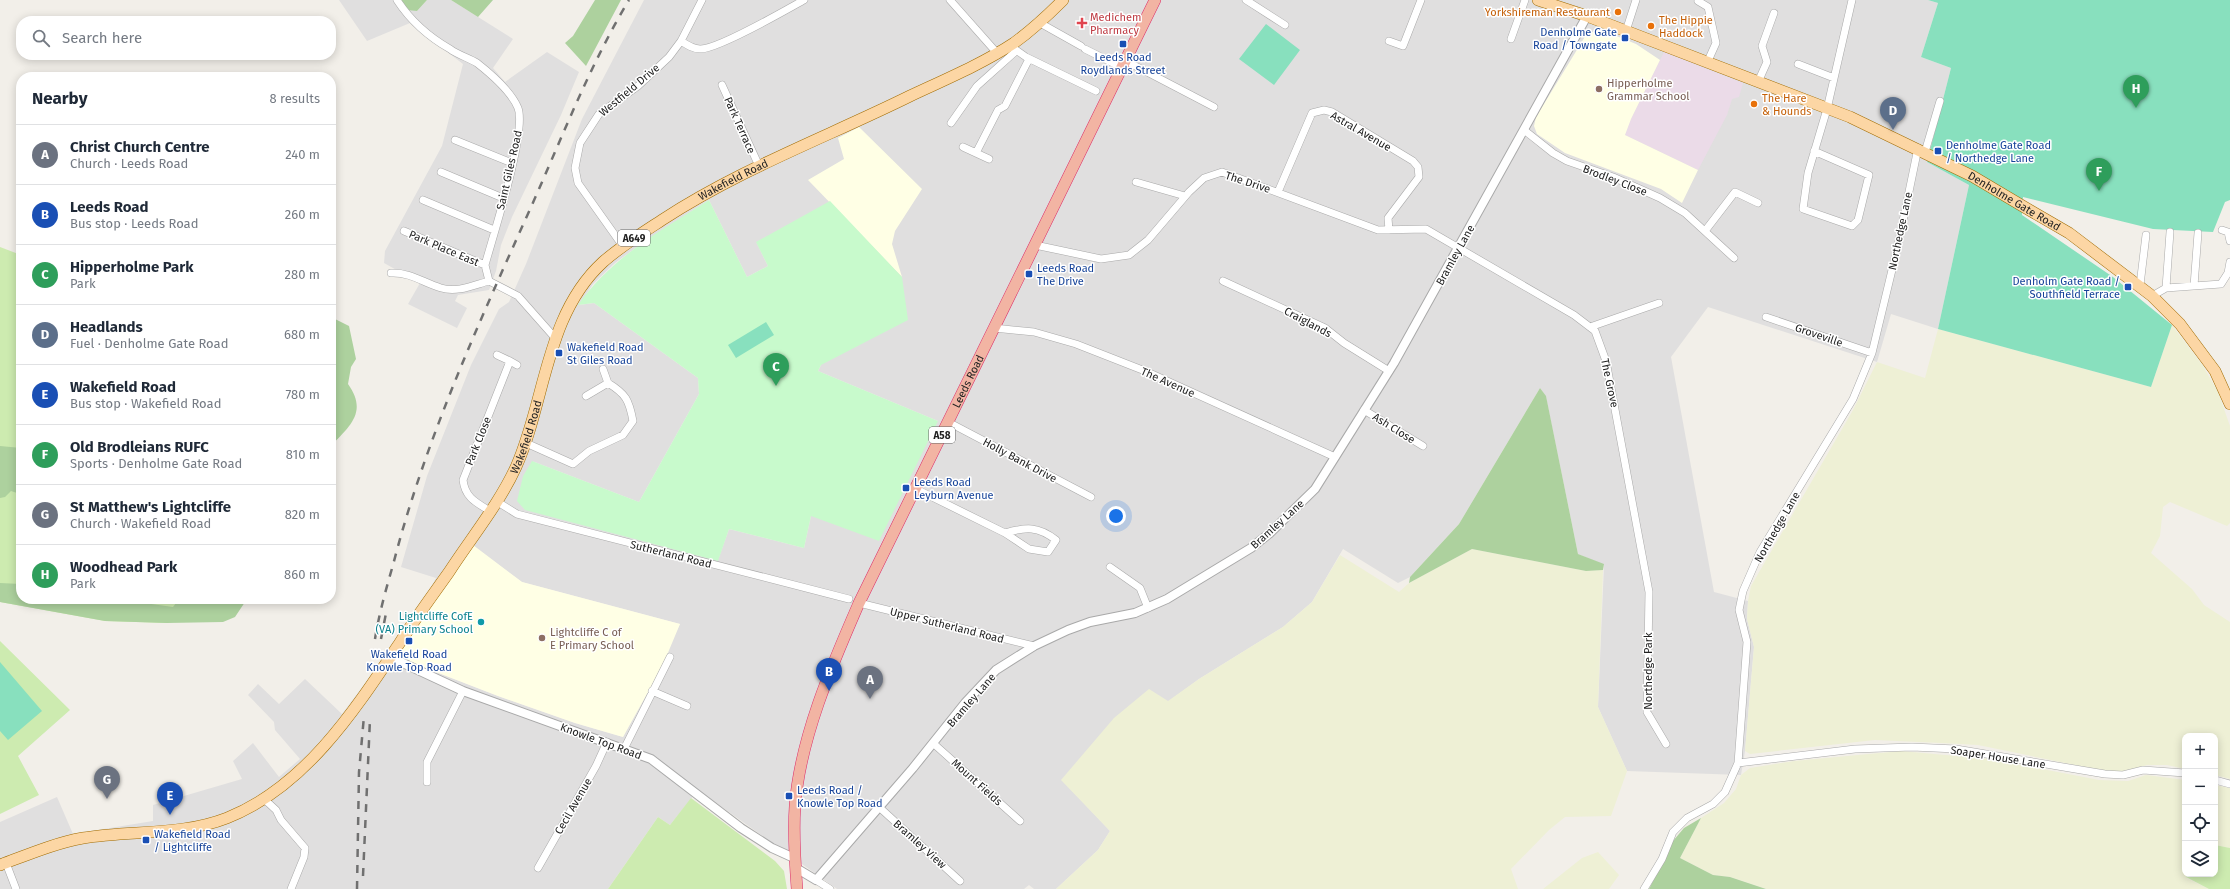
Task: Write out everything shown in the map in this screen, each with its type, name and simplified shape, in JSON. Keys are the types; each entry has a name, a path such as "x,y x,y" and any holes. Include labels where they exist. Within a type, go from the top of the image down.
{"highway":[{"name":"Leeds Road","path":"797,889 795,863 795,806 804,754 818,706 839,650 854,601 916,489 1122,64 1155,0"}],"main road":[{"name":"Wakefield Road","path":"3,864 82,838 197,827 227,818 262,798 292,777 333,735 390,657 490,511 514,472 526,443 530,424 564,317 579,287 601,264 622,246 697,198 759,166 909,97 997,53 1013,48 1064,0"},
{"name":"Denholme Gate Road","path":"1538,0 1587,16 1827,109 1921,150 1972,176 2069,233 2140,285 2180,324 2215,371 2230,404"}],"street":[{"name":"Saint Giles Road","path":"397,0 407,15 426,32 450,50 476,63 504,88 518,108 520,130 485,265 489,281"},
{"name":"Westfield Drive","path":"622,246 578,183 575,168 580,143 599,114 638,86 669,57 681,41 702,0"},
{"path":"681,41 693,48 706,49 770,20 804,0"},
{"path":"950,0 997,53"},
{"path":"1246,0 1285,25"},
{"path":"1389,42 1403,46 1421,0"},
{"path":"1512,39 1525,0"},
{"path":"1626,31 1636,0"},
{"path":"1814,150 1869,175 1858,220 1852,226 1803,209 1808,173 1814,150 1827,109 1852,0"},
{"path":"1698,1 1708,7 1716,43 1707,63"},
{"path":"1758,82 1767,62 1762,46 1774,13"},
{"name":"Bramley Lane","path":"816,880 934,744 965,703 996,670 1034,646 1090,622 1148,608 1251,548 1270,533 1315,489 1389,371 1587,16"},
{"path":"1040,22 1083,48 1122,64 1214,107"},
{"path":"951,123 977,86 1013,48 1029,59 1096,91"},
{"path":"976,153 998,110 1005,106 1029,59"},
{"path":"1798,64 1834,78"},
{"name":"Park Terrace","path":"722,85 759,166"},
{"name":"Northedge Lane","path":"1644,889 1662,859 1672,832 1688,818 1713,804 1725,792 1738,763 1747,642 1739,610 1743,591 1760,552 1853,400 1872,353 1921,150 1940,101"},
{"name":"Astral Avenue","path":"1278,192 1312,113 1324,110 1332,112 1413,161 1418,167 1419,177 1388,218 1389,230"},
{"name":"Brodley Close","path":"1524,130 1567,161 1613,177 1660,198 1685,213 1734,258"},
{"path":"455,140 512,163"},
{"path":"963,147 989,159"},
{"path":"441,172 503,198"},
{"name":"The Drive","path":"1035,245 1101,259 1129,255 1148,240 1185,196 1204,178 1222,172 1378,230 1426,229 1458,249"},
{"path":"1136,182 1185,196"},
{"path":"1705,231 1735,192 1758,203"},
{"path":"423,200 494,230"},
{"path":"2222,230 2228,232 2230,241"},
{"name":"Park Place East","path":"404,231 485,265"},
{"path":"2166,288 2170,232"},
{"path":"2194,286 2198,233"},
{"path":"2140,285 2146,235"},
{"name":"The Grove","path":"1458,249 1574,316 1595,331 1606,361 1649,592"},
{"path":"2152,296 2166,288 2221,284 2228,273 2230,262"},
{"path":"391,273 402,272 442,289 459,290 489,281 518,296 556,339"},
{"name":"Craiglands","path":"1223,280 1325,328 1344,343 1389,371"},
{"path":"1590,327 1659,303"},
{"name":"Groveville","path":"1766,317 1872,353"},
{"name":"The Avenue","path":"994,328 1034,332 1076,344 1145,371 1335,457"},
{"path":"496,355 517,365"},
{"name":"Park Close","path":"490,511 471,500 464,491 463,480 510,361"},
{"path":"526,443 573,464 589,451 623,435 632,421 630,406 622,392 608,383 603,369"},
{"path":"586,396 608,383"},
{"name":"Ash Close","path":"1364,410 1423,446"},
{"name":"Holly Bank Drive","path":"948,422 1091,497"},
{"path":"916,489 1005,533 1029,549 1048,552 1056,540 1046,532 1030,528 1005,533"},
{"name":"Sutherland Road","path":"496,501 517,514 854,601"},
{"path":"1110,567 1140,588 1148,608"},
{"name":"Northedge Park","path":"1649,592 1647,712 1666,744"},
{"name":"Upper Sutherland Road","path":"854,601 1034,646"},
{"name":"Knowle Top Road","path":"390,657 463,691 651,759 741,828 795,863 816,880"},
{"path":"624,749 670,657"},
{"path":"427,782 427,762 463,691"},
{"path":"652,691 687,706"},
{"name":"Cecil Avenue","path":"538,868 596,766 607,742"},
{"name":"Mount Fields","path":"934,744 1020,821"},
{"name":"Soaper House Lane","path":"1738,763 1855,749 1912,747 1956,749 2105,774 2123,775 2142,770 2182,773"},
{"path":"2218,781 2230,784"},
{"path":"262,798 276,810 281,820 305,848 304,857 291,889"},
{"name":"Bramley View","path":"879,807 960,880"},
{"path":"3,864 16,889"},
{"path":"816,880 830,889"}],"shaded area":[{"path":"339,0 393,0 396,4 417,11 427,0 451,0 513,39 493,68 505,82 547,52 579,72 561,115 512,217 501,245 496,271 489,290 458,295 455,301 467,308 457,328 408,304 420,283 384,263 385,251 442,146 463,64 410,23 367,41"},
{"path":"644,0 1928,0 1938,3 1921,57 1951,68 1927,162 1969,185 1938,329 1891,314 1877,362 1708,307 1671,357 1714,592 1748,601 1747,619 1754,647 1745,751 1741,775 1627,771 1598,707 1604,565 1578,554 1546,397 1540,388 1459,524 1410,577 1398,583 1343,549 1312,602 1283,627 1199,679 1062,780 1110,831 1098,850 1056,889 1034,889 1029,885 1024,889 837,889 698,790 670,825 658,817 608,889 0,889 0,822 57,797 73,834 153,821 153,805 242,779 233,761 253,743 279,777 300,759 275,730 274,722 248,695 258,684 279,704 305,679 342,714 415,617 436,578 401,567 427,476 471,365 499,309 509,302 526,264 582,119","holes":["709,200 747,277 768,266 756,242 821,365 818,371 938,421 811,516 804,548 729,529 718,560 532,461 639,502 699,394 698,378 594,303 579,305 593,284 615,263 645,241","473,546 522,582 680,624 623,737 575,723 498,696 405,660 400,652"]},
{"name":"Hipperholme Grammar School","path":"1599,29 1636,44 1660,60 1631,119 1625,135 1698,170 1682,203 1661,189 1565,153 1537,134 1534,126 1536,117 1586,35"},
{"path":"1664,52 1743,83 1739,97 1732,99 1727,115 1698,170 1625,135 1631,119"},
{"path":"859,127 922,189 895,231 892,244 902,277 808,180 844,159 838,138"},
{"path":"2172,325 2203,366 2218,392 2230,426 2230,523 2227,526 2170,502 2163,507 2160,536 2151,553 2192,589 2204,605 2230,622 2230,779 2218,776 2218,733 2182,733 2182,768 2167,765 2147,765 2125,772 2104,771 1978,745 1875,740 1750,754 1745,751 1754,647 1747,619 1751,586 1853,410 1877,362 1925,378 1938,329 2151,387"},
{"name":"Lightcliffe C of E Primary School","path":"473,545 522,582 680,624 662,667 623,737 575,723 498,696 405,660 400,652"},
{"path":"1472,549 1586,571 1603,570 1598,707 1627,771 1611,816 1565,817 1549,830 1511,869 1518,889 1056,889 1098,850 1110,831 1061,780 1114,718 1149,689 1168,701 1199,679 1283,627 1312,602 1340,555 1399,592 1409,583"},
{"path":"1901,751 1990,759 2099,780 2128,781 2146,775 2182,780 2182,877 2187,877 2209,889 1766,889 1730,877 1713,875 1680,858 1701,818 1724,803 1736,789 1741,775 1750,768 1794,761"},
{"path":"2218,786 2230,788 2230,848 2218,846"},
{"path":"1598,852 1619,875 1609,889 1543,889 1582,858"}],"green space":[{"path":"401,0 427,0 417,11 407,10"},
{"path":"451,0 493,0 478,17"},
{"path":"595,0 621,0 586,66 565,43 573,36"},
{"path":"1928,0 2230,0 2230,200 2225,202 2213,232 2153,229 2023,197 2022,215 2113,277 2172,325 2151,387 1938,329 1969,185 1927,162 1951,68 1921,57 1938,3"},
{"path":"1266,24 1300,50 1274,85 1239,59"},
{"path":"709,200 747,277 768,266 756,242 830,201 902,277 908,320 821,365 818,371 938,421 879,541 811,516 804,548 729,529 718,561 525,510 517,501 523,476 532,461 639,502 699,394 698,378 594,303 578,305 591,288 621,259 655,234"},
{"path":"0,247 16,253 16,604 223,604 167,623 105,621 0,602"},
{"path":"336,320 349,326 356,359 351,367 348,384 354,394 356,411 350,425 336,441"},
{"path":"766,322 774,335 736,358 728,345"},
{"path":"1540,388 1546,396 1578,554 1604,564 1603,570 1586,571 1472,549 1409,583 1410,577 1459,524"},
{"path":"0,446 16,448 16,493 11,491 5,497 0,498"},
{"path":"0,583 16,584 16,604 151,604 173,607 175,604 244,604 235,617 223,622 167,623 105,621 0,602"},
{"path":"0,641 70,710 18,756 39,795 0,814"},
{"path":"0,662 42,711 8,740 0,731"},
{"path":"691,798 775,861 784,871 787,889 608,889 658,817 670,825"},
{"path":"1701,818 1680,858 1713,875 1730,877 1766,889 1649,889 1673,841 1684,828"},
{"path":"2218,846 2230,848 2230,889 2209,889 2186,877 2218,877"}],"railway":[{"path":"375,639 383,602 406,520 420,475 452,388 587,79 629,0"},
{"path":"381,639 387,608"},
{"path":"357,889 359,772 364,716"},
{"path":"363,876 370,719"}],"place":[{"name":"Yorkshireman Restaurant","path":"1618,12"},
{"name":"Medichem Pharmacy","path":"1082,23"},
{"name":"The Hippie Haddock","path":"1651,26"},
{"name":"Denholme Gate Road / Towngate","path":"1625,38"},
{"name":"Leeds Road Roydlands Street","path":"1123,44"},
{"name":"Hipperholme Grammar School","path":"1599,89"},
{"name":"The Hare & Hounds","path":"1754,104"},
{"name":"Woodhead Park","path":"2136,108"},
{"name":"Headlands","path":"1893,130"},
{"name":"Denholme Gate Road / Northedge Lane","path":"1938,151"},
{"name":"Old Brodleians RUFC","path":"2099,191"},
{"name":"Leeds Road The Drive","path":"1029,274"},
{"name":"Denholm Gate Road / Southfield Terrace","path":"2128,287"},
{"name":"Wakefield Road St Giles Road","path":"559,353"},
{"name":"Hipperholme Park","path":"776,386"},
{"name":"Leeds Road Leyburn Avenue","path":"906,488"},
{"name":"Lightcliffe CofE (VA) Primary School","path":"481,622"},
{"name":"Lightcliffe C of E Primary School","path":"542,638"},
{"name":"Wakefield Road Knowle Top Road","path":"409,641"},
{"name":"Leeds Road","path":"829,691"},
{"name":"Christ Church Centre","path":"870,699"},
{"name":"Leeds Road / Knowle Top Road","path":"789,796"},
{"name":"St Matthew's Lightcliffe","path":"107,799"},
{"name":"Wakefield Road","path":"170,815"},
{"name":"Wakefield Road / Lightcliffe","path":"146,840"}]}
